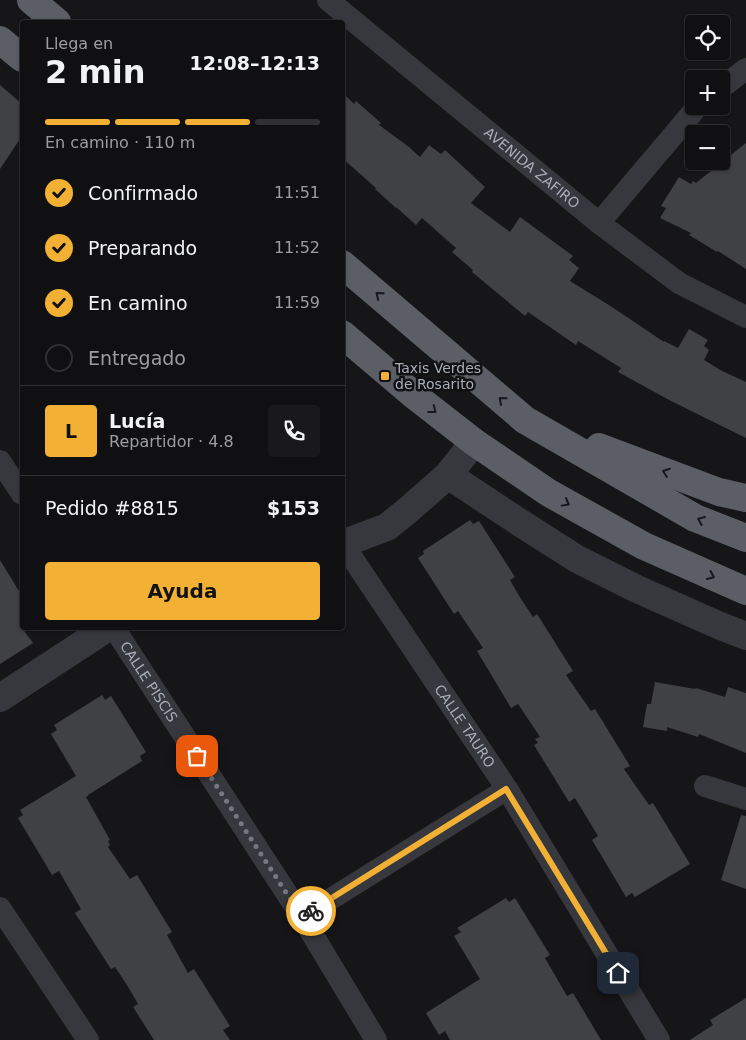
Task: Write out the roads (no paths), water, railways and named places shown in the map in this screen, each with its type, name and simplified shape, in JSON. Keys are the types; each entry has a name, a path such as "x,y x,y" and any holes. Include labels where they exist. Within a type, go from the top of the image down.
{"highway":[{"path":"31,0 55,20"},
{"path":"0,40 20,56"},
{"path":"345,267 526,420 695,518 746,538"},
{"path":"345,337 415,396 474,442 549,493 644,546 746,591"},
{"path":"526,420 719,492 746,498"}],"street":[{"name":"AVENIDA ZAFIRO","path":"328,0 599,223 679,283 746,317"},
{"path":"730,81 746,68"},
{"path":"599,223 690,115"},
{"path":"345,543 386,527 407,511 448,474 474,442"},
{"path":"0,461 20,491"},
{"path":"448,474 518,522 577,559 637,589 746,636"},
{"name":"CALLE TAURO","path":"345,547 506,789 659,1040"},
{"path":"0,698 104,630"},
{"name":"CALLE PISCIS","path":"115,630 302,917 376,1040"},
{"path":"705,786 746,799"},
{"path":"302,917 506,789"},
{"path":"0,908 88,1040"}],"place":[{"name":"Taxis Verdes de Rosarito","path":"385,376"}]}
